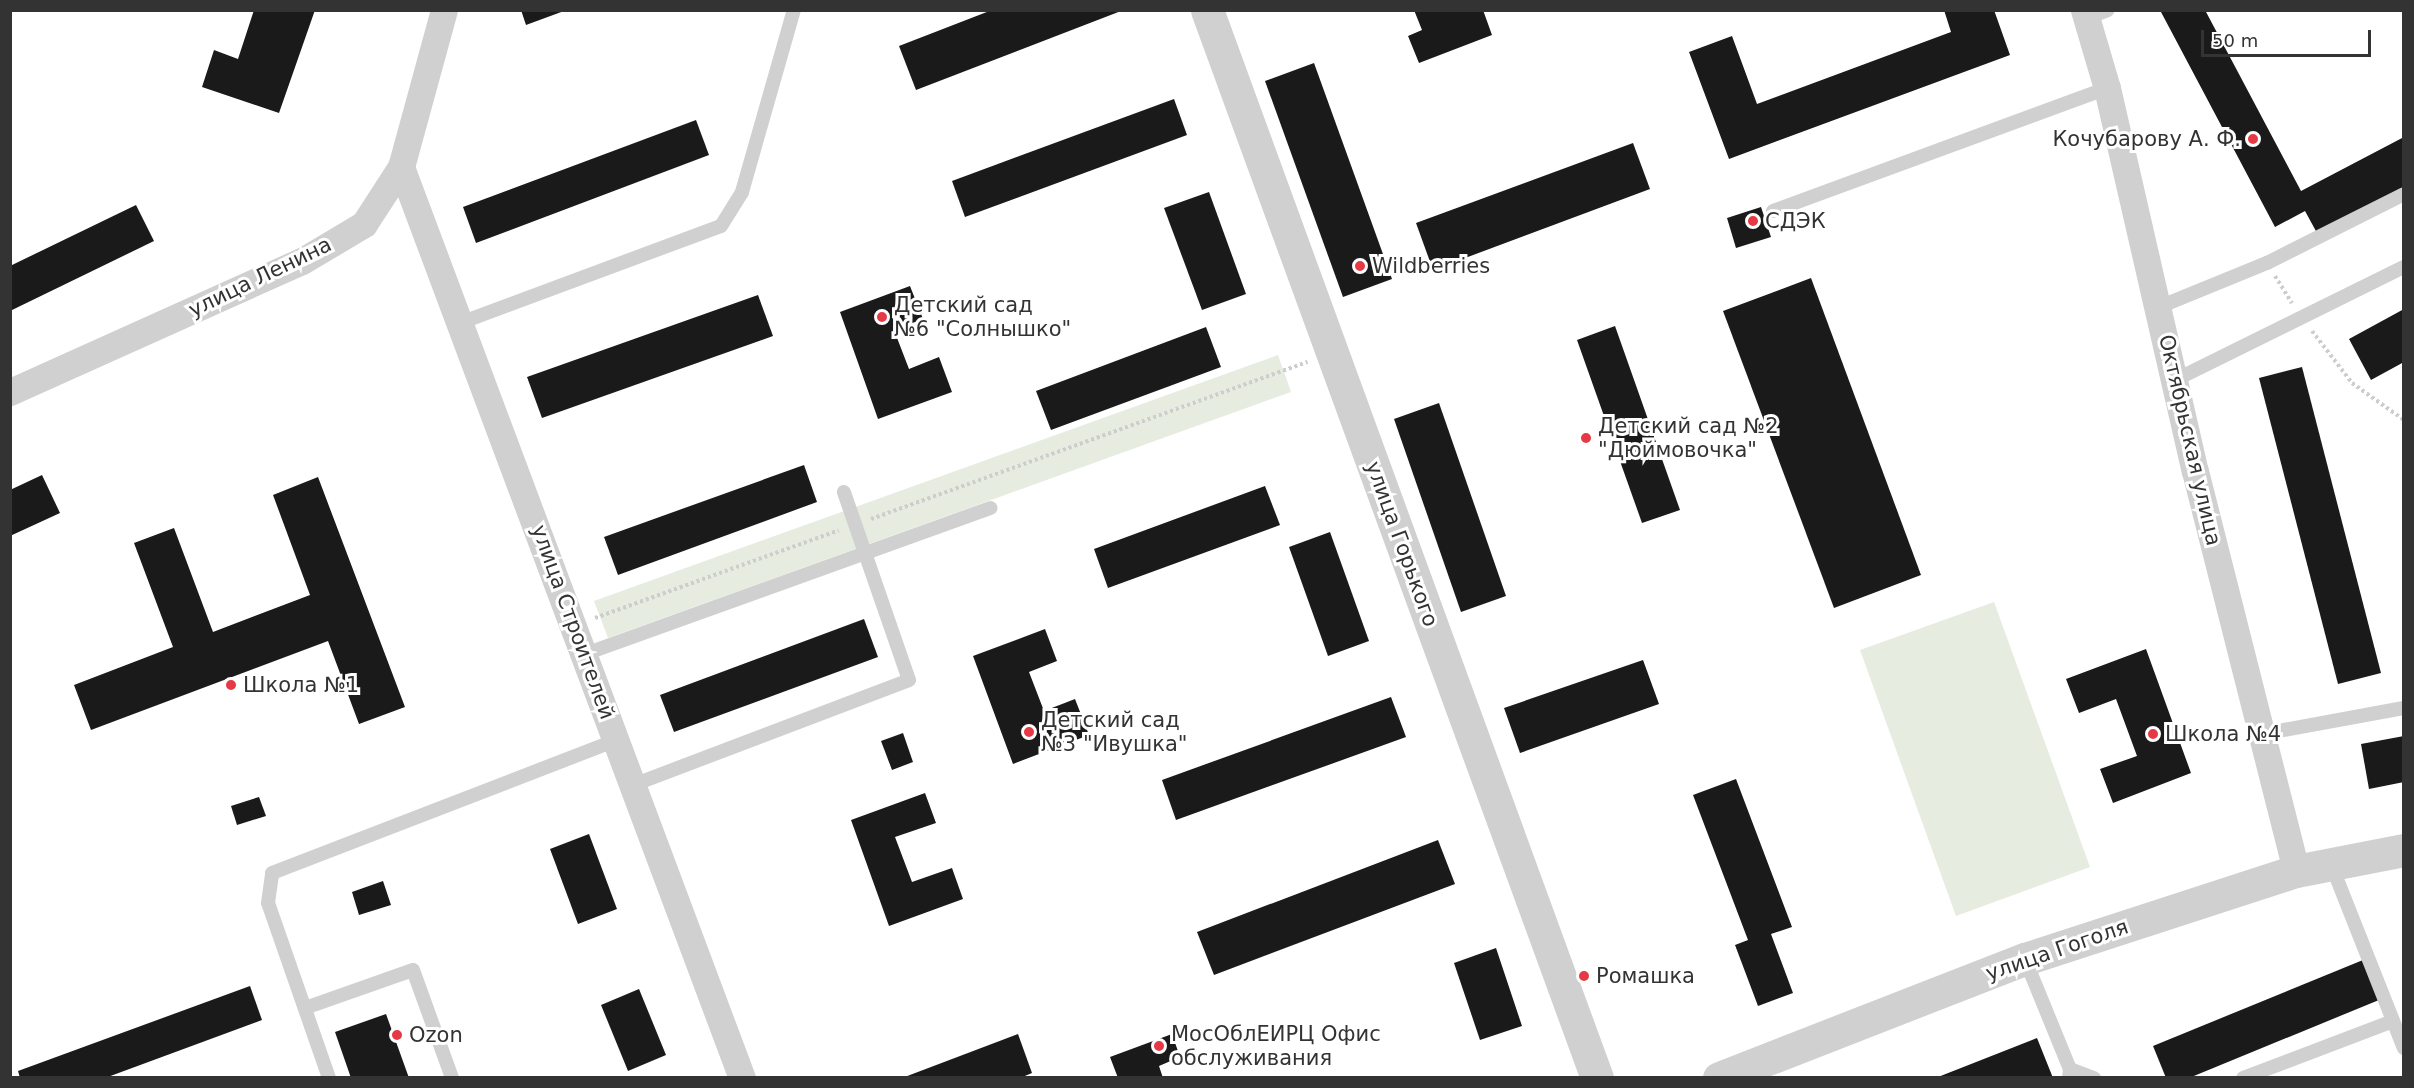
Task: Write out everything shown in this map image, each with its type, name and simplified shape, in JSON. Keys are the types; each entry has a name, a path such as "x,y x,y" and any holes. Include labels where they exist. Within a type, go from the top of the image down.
{"street":[{"name":"улица Ленина","path":"10,392 303,261 364,224 401,167 444,10"},
{"name":"улица Горького","path":"1207,10 1597,1077"},
{"name":"Октябрьская улица","path":"2093,13 2107,88 2175,380 2296,871"},
{"name":"улица Строителей","path":"401,167 742,1077"},
{"name":"улица Гоголя","path":"1719,1077 2025,959 2296,871 2403,850"}],"lane":[{"path":"460,323 720,226 742,192 794,10"},
{"path":"1773,211 2107,88"},
{"path":"2159,307 2267,263 2399,200"},
{"path":"2175,380 2403,267"},
{"path":"633,785 909,680 863,554 844,492"},
{"path":"585,654 990,508"},
{"path":"2262,734 2403,708"},
{"path":"329,1077 268,903 272,873 616,740"},
{"path":"2331,864 2403,1048"},
{"path":"2025,959 2070,1073 2094,1077"},
{"path":"305,1008 413,970 452,1077"},
{"path":"2243,1077 2393,1022"}],"path":[{"path":"2267,263 2301,318 2352,383 2403,420"},
{"path":"574,625 1332,353"}],"shaded area":[{"path":"1278,355 1291,392 608,638 594,601"},
{"path":"1994,602 2090,867 1956,916 1860,650"}],"building":[{"path":"254,10 315,10 279,113 202,87 214,50 238,59"},
{"path":"521,10 564,10 564,11 526,25"},
{"path":"992,10 1121,11 916,90 899,46"},
{"path":"1414,10 1483,10 1492,35 1419,63 1408,36 1422,30"},
{"path":"1944,10 1994,10 2010,55 1729,159 1689,52 1732,36 1757,104 1951,32"},
{"path":"2165,10 2205,10 2301,191 2404,137 2404,187 2317,233 2305,211 2275,227 2161,12"},
{"path":"1314,63 1392,279 1343,297 1265,81"},
{"path":"1174,99 1187,135 965,217 952,181"},
{"path":"696,120 709,155 476,243 463,207"},
{"path":"1633,143 1650,189 1433,270 1416,223"},
{"path":"1209,192 1246,294 1202,310 1164,208"},
{"path":"136,205 154,241 10,311 10,266"},
{"path":"1761,207 1771,237 1736,248 1727,218"},
{"path":"1811,278 1921,575 1834,608 1723,311"},
{"name":"Детский сад №6 \"Солнышко\"","path":"910,286 923,319 894,330 909,369 939,357 952,392 878,419 840,312"},
{"path":"758,295 773,336 542,418 527,377"},
{"path":"2404,309 2404,362 2371,380 2349,339"},
{"path":"1615,326 1680,510 1642,523 1577,340"},
{"path":"1206,327 1221,367 1051,430 1036,391"},
{"path":"2302,367 2381,673 2338,684 2259,378"},
{"path":"1439,403 1506,596 1461,612 1394,419"},
{"path":"804,465 817,502 618,575 604,537"},
{"path":"42,475 60,513 10,536 10,490"},
{"path":"318,477 405,707 359,724 328,641 91,730 74,685 173,647 134,543 174,528 213,632 310,595 273,495"},
{"path":"1265,486 1280,525 1108,588 1094,549"},
{"path":"1330,532 1369,641 1328,656 1289,547"},
{"path":"864,619 878,657 674,732 660,695"},
{"name":"Детский сад №3 \"Ивушка\"","path":"1045,629 1057,661 1029,672 1044,711 1075,699 1089,735 1013,764 973,656"},
{"name":"Школа №4","path":"2146,649 2191,773 2113,803 2100,769 2137,756 2116,699 2079,713 2066,679"},
{"path":"1643,660 1659,704 1520,753 1504,708"},
{"path":"1391,697 1406,737 1176,820 1162,780"},
{"path":"903,733 913,762 892,770 881,741"},
{"path":"2404,736 2404,782 2369,789 2361,744"},
{"path":"1736,779 1792,927 1771,934 1793,993 1758,1006 1735,945 1748,940 1693,795"},
{"path":"925,793 936,823 895,837 912,882 952,868 963,899 889,926 851,820"},
{"path":"259,797 266,816 237,825 231,806"},
{"path":"589,834 617,909 578,924 550,849"},
{"path":"1438,840 1455,884 1214,975 1197,932"},
{"path":"383,881 391,905 359,915 352,892"},
{"path":"1496,948 1522,1026 1480,1040 1454,963"},
{"path":"2363,960 2379,1000 2189,1078 2166,1078 2153,1046"},
{"path":"250,986 262,1020 105,1078 20,1078 18,1071"},
{"path":"639,989 666,1055 628,1071 601,1005"},
{"path":"386,1014 409,1078 351,1078 335,1032"},
{"path":"1018,1034 1032,1073 1020,1078 902,1078"},
{"name":"МосОблЕИРЦ Офис обслуживания","path":"1172,1034 1180,1057 1159,1066 1163,1078 1118,1078 1110,1057"},
{"path":"2037,1038 2053,1078 1938,1078 1938,1077"}],"place":[{"name":"Кочубарову А. Ф.","path":"2253,139"},
{"name":"СДЭК","path":"1753,221"},
{"name":"Wildberries","path":"1360,266"},
{"name":"Детский сад №6 \"Солнышко\"","path":"882,317"},
{"name":"Детский сад №2 \"Дюймовочка\"","path":"1586,438"},
{"name":"Школа №1","path":"231,685"},
{"name":"Детский сад №3 \"Ивушка\"","path":"1029,732"},
{"name":"Школа №4","path":"2153,734"},
{"name":"Ромашка","path":"1584,976"},
{"name":"Ozon","path":"397,1035"},
{"name":"МосОблЕИРЦ Офис обслуживания","path":"1159,1046"}]}
